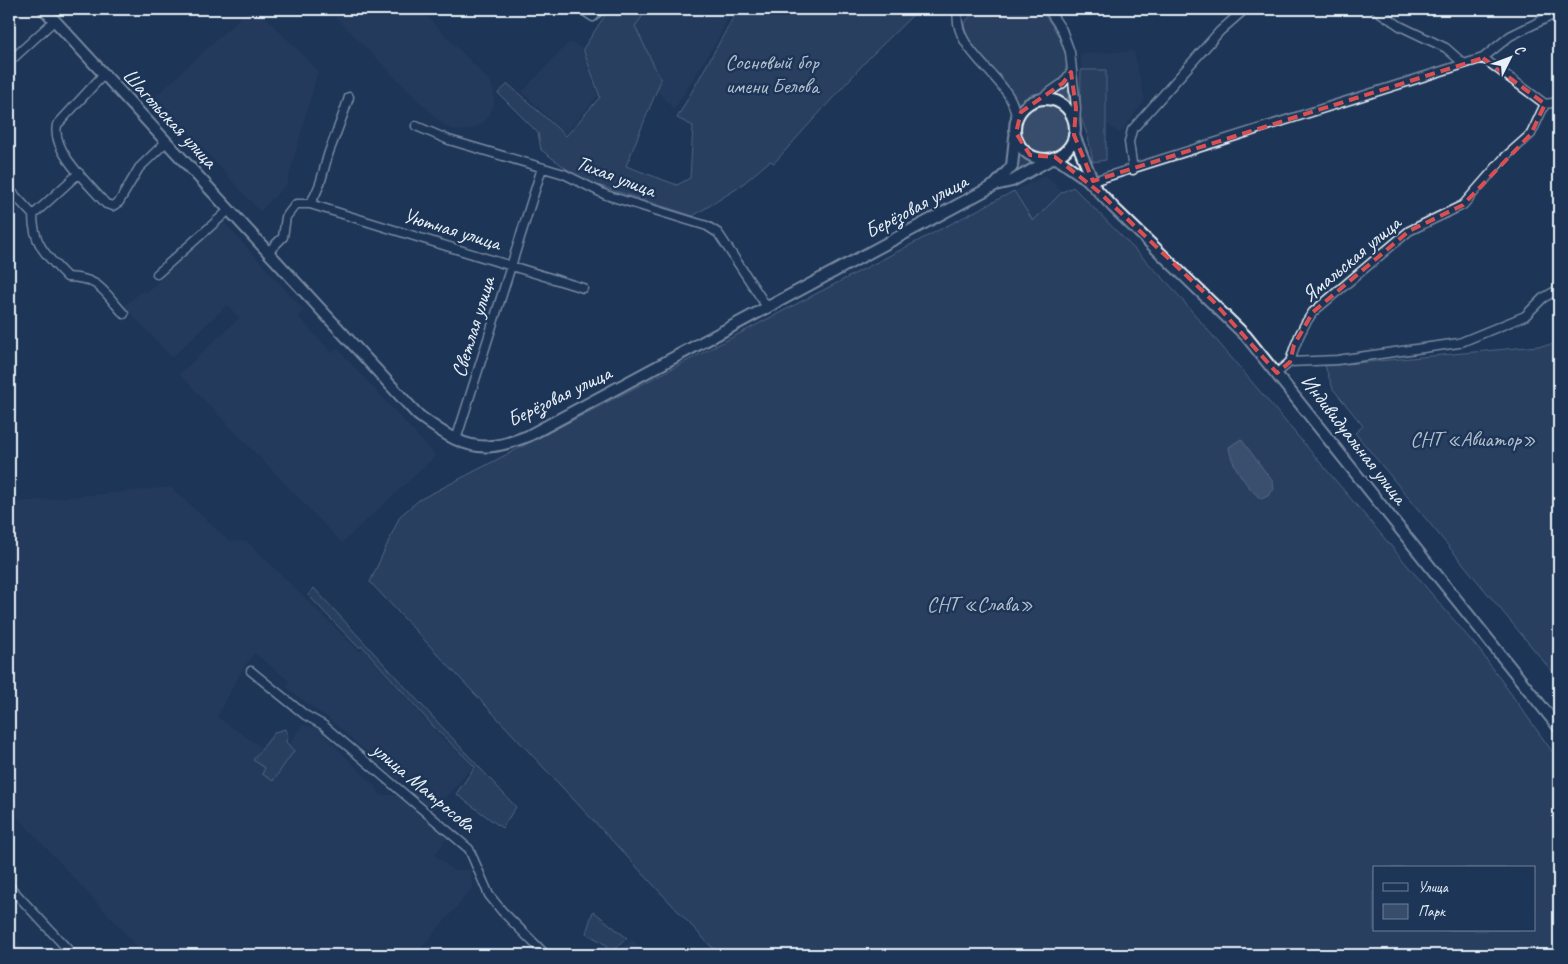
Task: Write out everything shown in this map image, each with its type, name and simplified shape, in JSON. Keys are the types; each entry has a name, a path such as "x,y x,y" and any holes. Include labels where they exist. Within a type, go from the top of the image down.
{"main road":[{"name":"Шагольская улица","path":"44,9 268,252"},
{"path":"1037,101 1054,101 1068,110 1074,130 1068,149 1055,157 1046,159 1030,155 1018,142 1016,134 1017,120 1021,112 1037,101"},
{"name":"Индивидуальная улица","path":"1074,130 1099,192"},
{"name":"Берёзовая улица","path":"995,185 1012,166 1016,134"},
{"name":"Индивидуальная улица","path":"1055,157 1088,180 1213,301 1277,373 1559,728"},
{"name":"Берёзовая улица","path":"268,252 418,415 444,434 456,440 475,446 493,446 528,436 995,185 1012,181 1055,157"}],"street":[{"path":"581,9 592,17 601,9"},
{"path":"958,9 957,18 962,37 1010,97 1017,120"},
{"path":"1037,101 1063,83 1071,72 1073,64 1062,30 1048,9"},
{"path":"1132,170 1129,142 1132,130 1220,31 1245,9"},
{"path":"1376,9 1400,26 1446,48 1464,64"},
{"path":"1093,181 1483,58 1510,36 1559,12"},
{"path":"9,62 55,20"},
{"path":"1483,58 1546,104 1559,102"},
{"path":"1071,72 1075,92 1074,130"},
{"path":"104,74 57,125 55,131 59,146 106,204 113,206 119,202 139,168 166,142"},
{"path":"268,252 283,237 286,217 296,204 310,204 321,186 328,154 348,97"},
{"name":"Ямальская улица","path":"1290,362 1294,345 1303,326 1313,312 1409,231 1463,205 1505,157 1531,134 1546,104"},
{"name":"Тихая улица","path":"416,126 449,140 564,174 606,195 707,226 718,233 767,307"},
{"name":"Светлая улица","path":"456,440 542,168"},
{"path":"33,215 79,173"},
{"path":"9,189 33,215 33,228 38,245 57,267 67,277 84,278 94,281 124,314"},
{"name":"Уютная улица","path":"310,204 583,288"},
{"path":"157,274 229,210"},
{"path":"1277,373 1290,362 1337,360 1460,343 1525,316 1543,298 1559,289"},
{"name":"улица Матросова","path":"251,672 305,715 323,725 469,849 489,895 502,912 546,955"},
{"path":"9,886 73,955"}],"highlighted area":[{"path":"1483,58 1545,104 1531,134 1463,205 1409,231 1313,312 1294,345 1290,362 1277,373 1213,301 1099,192 1055,157 1030,155 1016,133 1021,112 1063,83 1071,72 1076,108 1074,135 1093,181"}],"shaded area":[{"path":"249,9 258,9 318,71 287,184 260,212 156,96"},
{"path":"327,9 420,9 491,82 494,104 490,115 482,124 472,129 462,131 450,129 441,123"},
{"path":"629,9 732,9 718,39 674,110 606,33"},
{"path":"569,42 581,47 598,96 565,134 522,92"},
{"path":"1134,51 1145,100 1120,134 1085,107 1080,54"},
{"path":"1045,175 1062,192 1032,221 1014,191"},
{"path":"224,222 304,310 298,316 332,353 337,348 436,456 342,543 179,374 239,318 227,305 172,358 124,306 143,290 146,292 184,258 181,255 213,227"},
{"path":"1241,439 1273,482 1274,489 1268,496 1261,499 1240,475 1230,453 1229,447"},
{"path":"171,487 229,541 247,541 359,651 363,649 433,729 473,767 432,812 412,794 402,777 398,780 326,716 286,687 289,681 254,653 240,674 217,717 279,759 302,725 317,728 376,787 380,795 398,795 448,836 435,855 454,871 470,869 473,888 417,953 419,955 145,955 9,808 9,503"},
{"path":"9,931 30,955 9,955"},
{"path":"632,939 647,955 614,955"}],"green space":[{"name":"Сосновый бор имени Белова","path":"609,9 648,9 635,26 661,80 626,166 677,185 690,178 693,126 677,118 737,11 735,9 919,9 869,58 774,163 770,161 738,188 693,216 582,180 541,150 538,133 498,93 508,84 566,136 600,97 583,49"},
{"path":"980,9 1040,9 1053,27 1064,48 1066,68 1062,78 1050,89 1019,104 972,46 964,33 964,25 970,16"},
{"path":"1081,70 1106,70 1106,160 1093,162 1088,137 1080,115"},
{"path":"1069,79 1068,102 1060,96 1050,93"},
{"path":"1045,105 1059,109 1066,116 1070,130 1066,144 1059,151 1045,155 1031,151 1024,144 1020,130 1024,116 1031,109"},
{"path":"1017,154 1034,163 1010,176"},
{"name":"СНТ «Слава»","path":"1073,187 1168,283 1481,652 1559,761 1559,955 719,955 370,582 400,516 419,500 1014,191 1033,221 1062,192"},
{"name":"СНТ «Авиатор»","path":"1559,344 1559,680 1355,433 1363,426 1333,389 1325,366"},
{"path":"314,588 516,807 502,828 456,794 475,767 432,725 363,647 358,647 308,595"},
{"path":"285,729 288,736 286,742 294,751 273,781 262,774 265,768 253,760 275,732"},
{"path":"593,911 627,938 609,955 598,955 608,946 586,933"}]}
